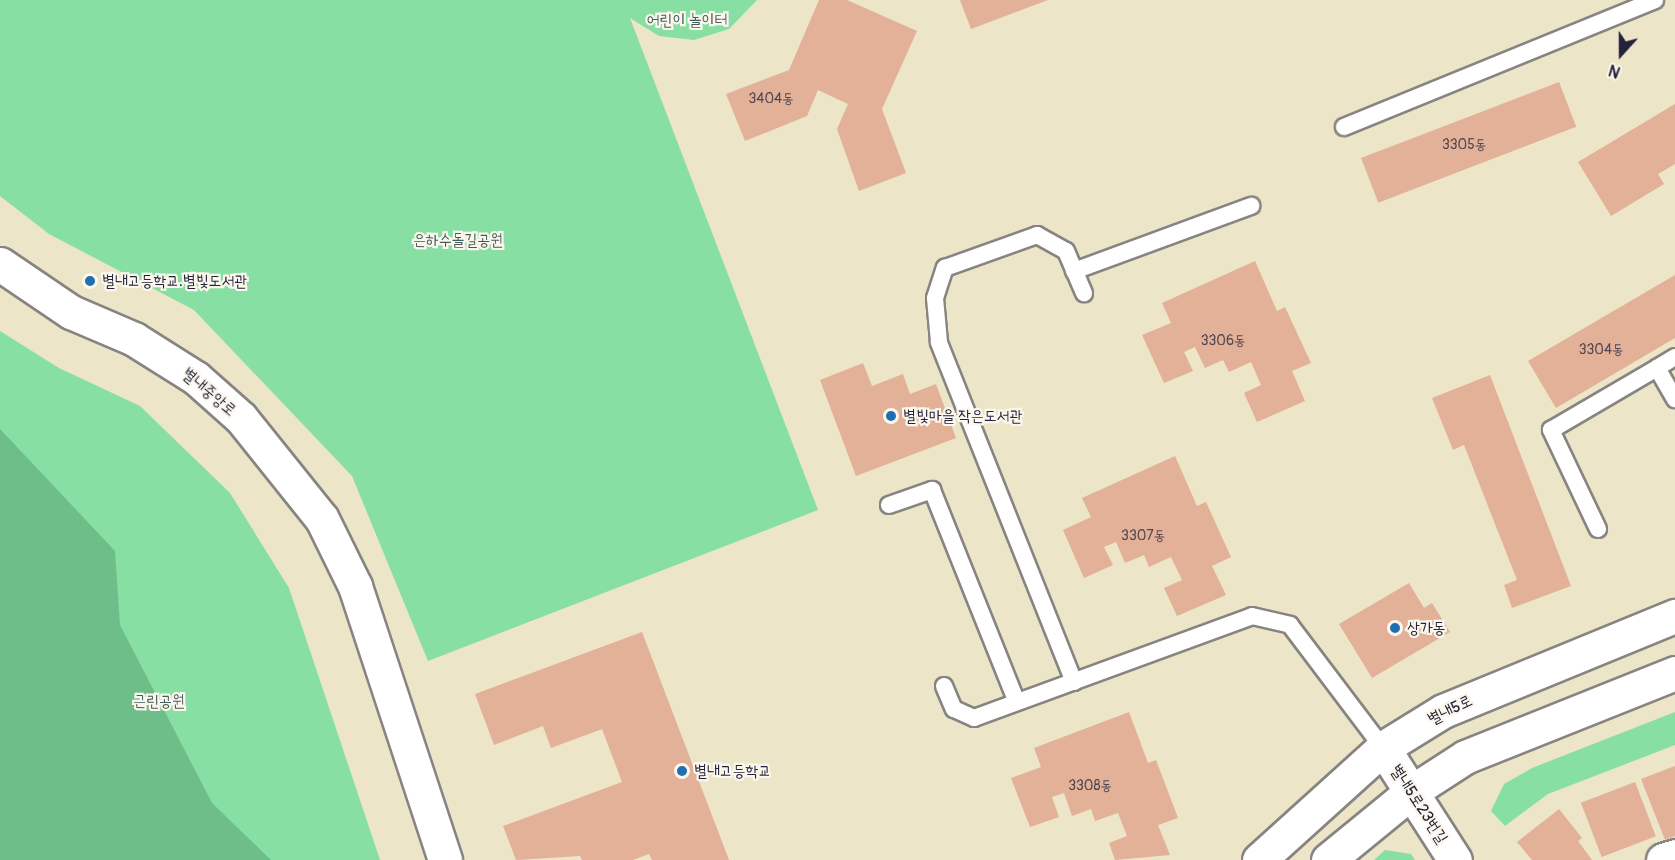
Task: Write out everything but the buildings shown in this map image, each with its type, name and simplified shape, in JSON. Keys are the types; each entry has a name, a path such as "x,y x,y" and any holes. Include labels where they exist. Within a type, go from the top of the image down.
{"street":[{"name":"별내중앙로","path":"0,264 71,312 134,339 196,378 280,464 322,519 355,586 391,705 445,860"},
{"name":"별내5로","path":"1258,860 1383,748 1443,711 1675,616"},
{"path":"1328,860 1411,792 1465,757 1675,673"},
{"name":"별내5로23번길","path":"1383,748 1455,860"},
{"path":"1663,860 1675,856"}],"lane":[{"path":"1344,127 1655,0"},
{"path":"1074,271 1251,206"},
{"path":"1074,682 939,342 935,298 945,268 1037,235 1066,251 1084,293"},
{"path":"1598,529 1551,430 1675,357"},
{"path":"1657,368 1675,399"},
{"path":"889,505 932,490 1017,702"},
{"path":"944,686 954,709 974,718 1252,616 1290,625 1383,748"}],"green space":[{"name":"은하수돌길공원","path":"0,0 757,0 729,29 694,40 659,36 630,18 818,510 428,661 352,476 194,310 49,234 0,196"},
{"name":"근린공원","path":"0,331 59,368 140,406 230,493 289,588 380,860 0,860"},
{"path":"0,429 115,551 120,625 212,803 271,860 0,860"},
{"path":"1675,712 1675,745 1548,794 1505,826 1491,811 1504,784 1532,768"},
{"path":"1385,850 1411,854 1415,860 1374,860"}],"place":[{"name":"별내고등학교.별빛도서관","path":"90,281"},
{"name":"별빛마을 작은도서관","path":"891,416"},
{"name":"상가동","path":"1395,628"},
{"name":"별내고등학교","path":"682,771"}],"park label":[{"name":"어린이 놀이터","path":"687,20"}]}
